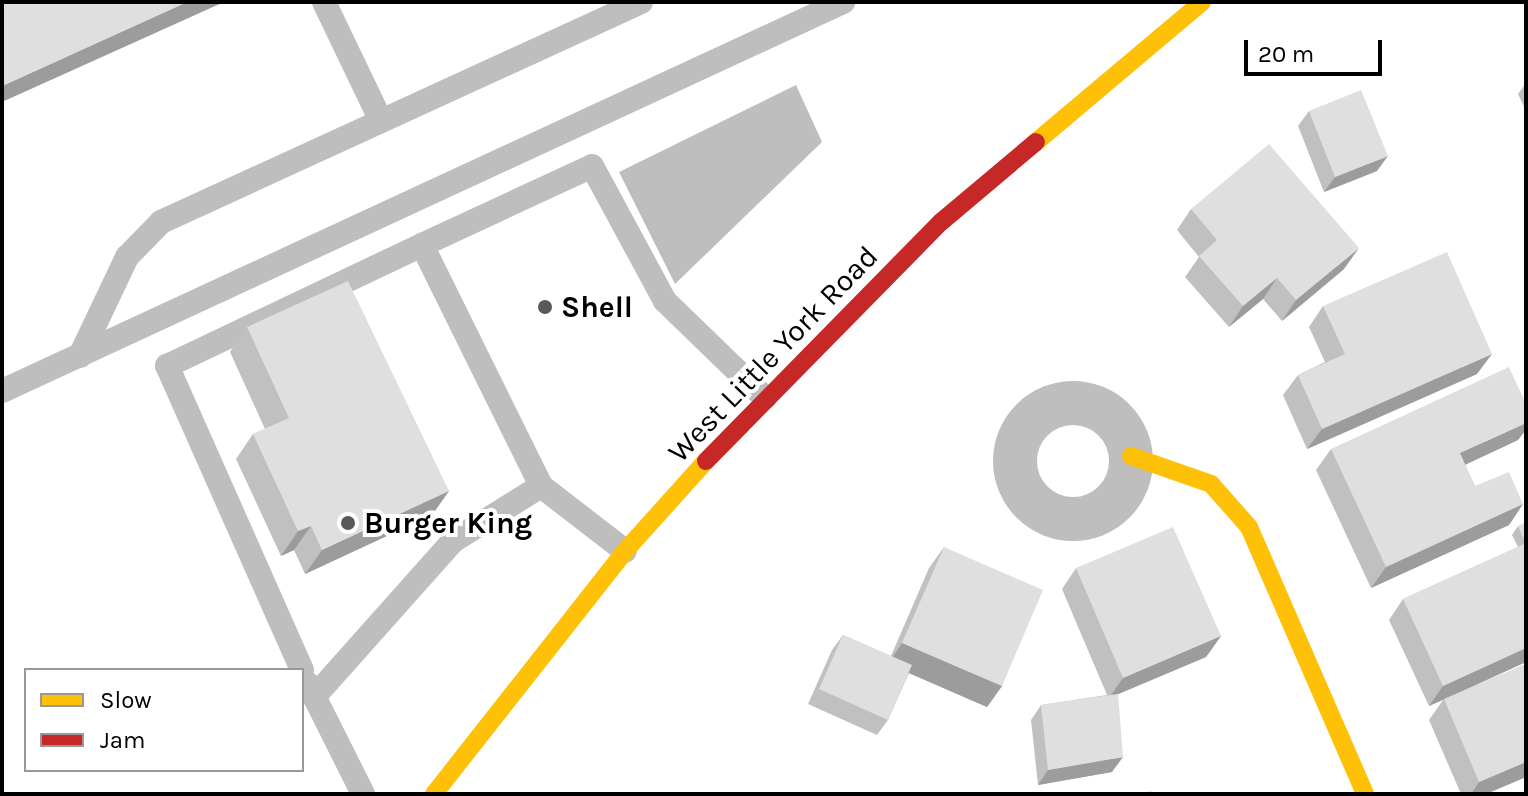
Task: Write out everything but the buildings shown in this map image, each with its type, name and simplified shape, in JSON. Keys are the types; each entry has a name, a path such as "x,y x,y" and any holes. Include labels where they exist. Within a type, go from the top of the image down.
{"main road":[{"name":"West Little York Road","path":"434,794 625,551 765,398 941,222 1202,2"},
{"path":"1131,456 1211,484 1249,527 1365,794"}],"lane":[{"path":"324,2 381,121"},
{"path":"80,356 127,257 161,222 641,2"},
{"path":"2,391 843,2"},
{"path":"301,668 167,366 592,166 665,301 765,398"},
{"path":"422,245 541,486 625,551"},
{"path":"314,697 453,541 541,486"},
{"path":"304,674 363,794"}],"shaded area":[{"path":"796,85 822,142 675,284 619,172"}],"traffic: slow":[{"path":"1036,142 1202,2"},
{"path":"1131,456 1211,484 1249,527 1365,794"},
{"path":"434,794 625,551 706,461"}],"traffic: jam":[{"path":"706,461 941,222 1036,142"}],"place":[{"name":"Shell","path":"545,307"},
{"name":"Burger King","path":"348,523"}]}
